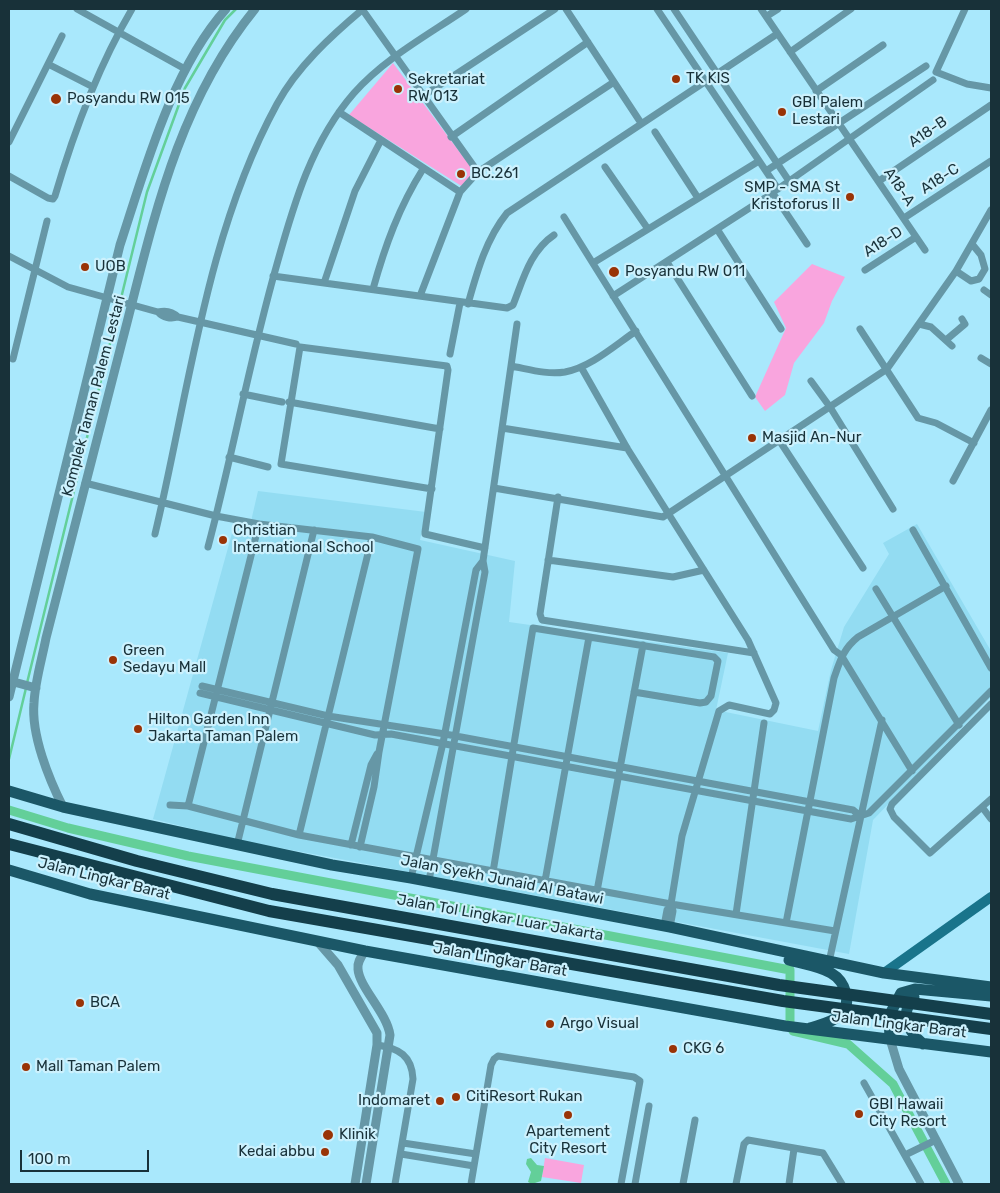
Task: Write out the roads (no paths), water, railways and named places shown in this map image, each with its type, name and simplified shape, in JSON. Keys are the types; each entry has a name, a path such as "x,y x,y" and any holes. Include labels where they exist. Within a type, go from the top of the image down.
{"highway":[{"name":"Jalan Tol Lingkar Luar Jakarta","path":"9,824 137,861 272,894 779,985 991,1014"},
{"path":"9,844 269,911 783,1001 991,1029"}],"main road":[{"name":"Jalan Syekh Junaid Al Batawi","path":"12,792 64,807 332,865 429,881 667,926 884,974 991,987"},
{"name":"Jalan Lingkar Barat","path":"9,870 90,894 365,951 785,1026 991,1052"},
{"path":"884,974 991,897"},
{"path":"694,932 722,942 824,970 837,977 845,988 846,995 842,1013 831,1020 805,1028"},
{"path":"890,1039 889,1016 901,993 915,989 991,996"},
{"path":"923,1044 912,1035 907,1026 905,1016 907,1006 913,998 922,992 932,990"}],"street":[{"path":"77,9 185,69"},
{"path":"9,176 53,199 93,88 119,31 132,9"},
{"name":"Komplek Taman Palem Lestari","path":"64,807 52,786 35,726 34,704 25,685 111,299 120,245 137,192 176,86 185,69 226,9"},
{"name":"Komplek Taman Palem Lestari","path":"9,697 25,685 46,638 129,304 160,195 190,111 218,59 255,9"},
{"path":"155,534 200,322 216,261 237,198 278,103 314,55 362,9 395,58 478,172"},
{"path":"208,547 243,394 273,276 308,169 321,140 339,112 371,76 466,9"},
{"path":"423,96 555,9"},
{"path":"566,9 640,123"},
{"path":"657,9 766,171 807,244"},
{"path":"674,9 718,71 789,181"},
{"name":"A18-A","path":"761,9 925,250"},
{"path":"767,16 778,9"},
{"path":"790,52 851,9"},
{"path":"965,9 936,72 967,84 991,88"},
{"path":"450,354 464,303 496,226 507,213 718,71 777,34"},
{"path":"9,142 62,36"},
{"path":"452,137 588,42"},
{"path":"816,91 883,45"},
{"path":"48,64 93,88"},
{"path":"766,171 839,125 926,66"},
{"path":"613,296 789,181 933,80"},
{"path":"420,296 460,192 478,172 614,82"},
{"name":"A18-B","path":"879,181 991,105"},
{"path":"339,112 460,192"},
{"path":"655,132 698,198"},
{"path":"324,283 355,191 381,140"},
{"path":"592,263 759,161"},
{"name":"A18-C","path":"904,218 991,161"},
{"path":"605,166 648,229"},
{"path":"373,289 388,237 406,197 423,169"},
{"path":"494,488 558,497 663,517 726,473 887,369 956,271 991,210"},
{"path":"564,217 726,473 834,650 841,655 882,720 912,772"},
{"path":"13,359 17,336 47,221"},
{"path":"717,229 782,329"},
{"path":"273,276 510,308 535,252 554,235"},
{"name":"A18-D","path":"866,270 916,237"},
{"path":"956,271 971,281 979,279 985,269 981,255 972,244"},
{"path":"9,256 68,287 158,312 174,313 178,317 296,344"},
{"path":"667,262 752,396"},
{"path":"984,290 991,295"},
{"path":"919,324 931,326 949,343 965,324 962,319"},
{"path":"429,881 485,572 483,560 517,324"},
{"path":"860,329 918,418 936,423 974,443"},
{"path":"511,366 544,372 564,372 581,368 636,331"},
{"path":"9,332 17,336"},
{"path":"432,489 282,464 280,462 285,402 298,350 301,346 444,365 448,370 426,534 485,548"},
{"path":"981,358 991,364"},
{"path":"581,368 627,448 669,512 754,652 776,703 774,710 770,714 730,705 724,706 715,719 682,836 671,904 667,910 667,926"},
{"path":"810,381 830,407 893,509"},
{"path":"243,394 440,429"},
{"path":"953,481 991,410"},
{"path":"502,428 627,448"},
{"path":"779,440 863,568"},
{"path":"228,457 268,467"},
{"path":"85,483 162,504 216,516 258,524 372,537 416,547 419,553 378,752 374,787 360,847"},
{"path":"558,497 540,614 542,620 754,652"},
{"path":"188,806 258,524"},
{"path":"237,845 314,530"},
{"path":"913,530 991,668"},
{"path":"299,835 372,537"},
{"path":"411,878 418,857 443,744 476,570 483,560"},
{"path":"548,560 674,577 704,570"},
{"path":"786,923 834,678 841,655 858,637 946,586"},
{"path":"876,589 894,615 959,725"},
{"path":"467,613 478,616"},
{"path":"492,872 533,628 714,657 718,662 711,696 706,702 700,703 634,692"},
{"path":"546,881 589,637"},
{"path":"597,891 643,645"},
{"path":"860,816 853,810 809,801 445,734 385,724 375,725 273,704 217,690 201,690 215,698 375,735 383,734 453,745 851,819 860,816 869,813 991,691"},
{"path":"991,704 892,804 890,809 894,817 930,853 991,799"},
{"path":"829,962 882,720"},
{"path":"736,914 764,723"},
{"path":"351,845 371,765 378,752"},
{"path":"170,805 188,806 243,822 360,847 597,891 835,931"},
{"path":"982,807 991,819"},
{"path":"318,942 338,964 377,1033 377,1045 355,1184"},
{"path":"365,951 358,963 359,974 389,1028 389,1046 366,1184"},
{"path":"890,1039 899,1069 933,1141 959,1184"},
{"path":"377,1045 389,1046 400,1051 409,1059 412,1069 403,1143 395,1184"},
{"path":"471,1184 492,1065 494,1059 498,1056 634,1077 640,1081 621,1184"},
{"path":"864,1083 921,1184"},
{"path":"635,1184 649,1106"},
{"path":"367,1109 378,1111"},
{"path":"683,1184 694,1120"},
{"path":"364,1129 375,1131"},
{"path":"736,1184 744,1144 748,1140 825,1154 842,1184"},
{"path":"905,1155 933,1141"},
{"path":"403,1143 476,1154"},
{"path":"789,1184 794,1149"},
{"path":"401,1154 474,1166"}],"waterway":[{"path":"27,683 147,192 185,88 225,20 236,9"},
{"path":"9,759 26,688"},
{"path":"9,810 68,828 188,856 790,970 790,1024 793,1031 848,1044 893,1084 946,1184"}],"place":[{"name":"TK KIS","path":"676,79"},
{"name":"Sekretariat RW 013","path":"398,89"},
{"name":"Posyandu RW 015","path":"56,99"},
{"name":"GBI Palem Lestari","path":"782,112"},
{"name":"BC.261","path":"461,174"},
{"name":"SMP - SMA St Kristoforus II","path":"850,197"},
{"name":"UOB","path":"85,267"},
{"name":"Posyandu RW 011","path":"614,272"},
{"name":"Masjid An-Nur","path":"752,438"},
{"name":"Christian International School","path":"223,540"},
{"name":"Green Sedayu Mall","path":"113,660"},
{"name":"Hilton Garden Inn Jakarta Taman Palem","path":"138,729"},
{"name":"BCA","path":"80,1003"},
{"name":"Argo Visual","path":"550,1024"},
{"name":"CKG 6","path":"673,1049"},
{"name":"Mall Taman Palem","path":"26,1067"},
{"name":"CitiResort Rukan","path":"456,1097"},
{"name":"Indomaret","path":"440,1101"},
{"name":"GBI Hawaii City Resort","path":"859,1114"},
{"name":"Apartement City Resort","path":"568,1115"},
{"name":"Klinik","path":"328,1135"},
{"name":"Kedai abbu","path":"325,1152"}]}
